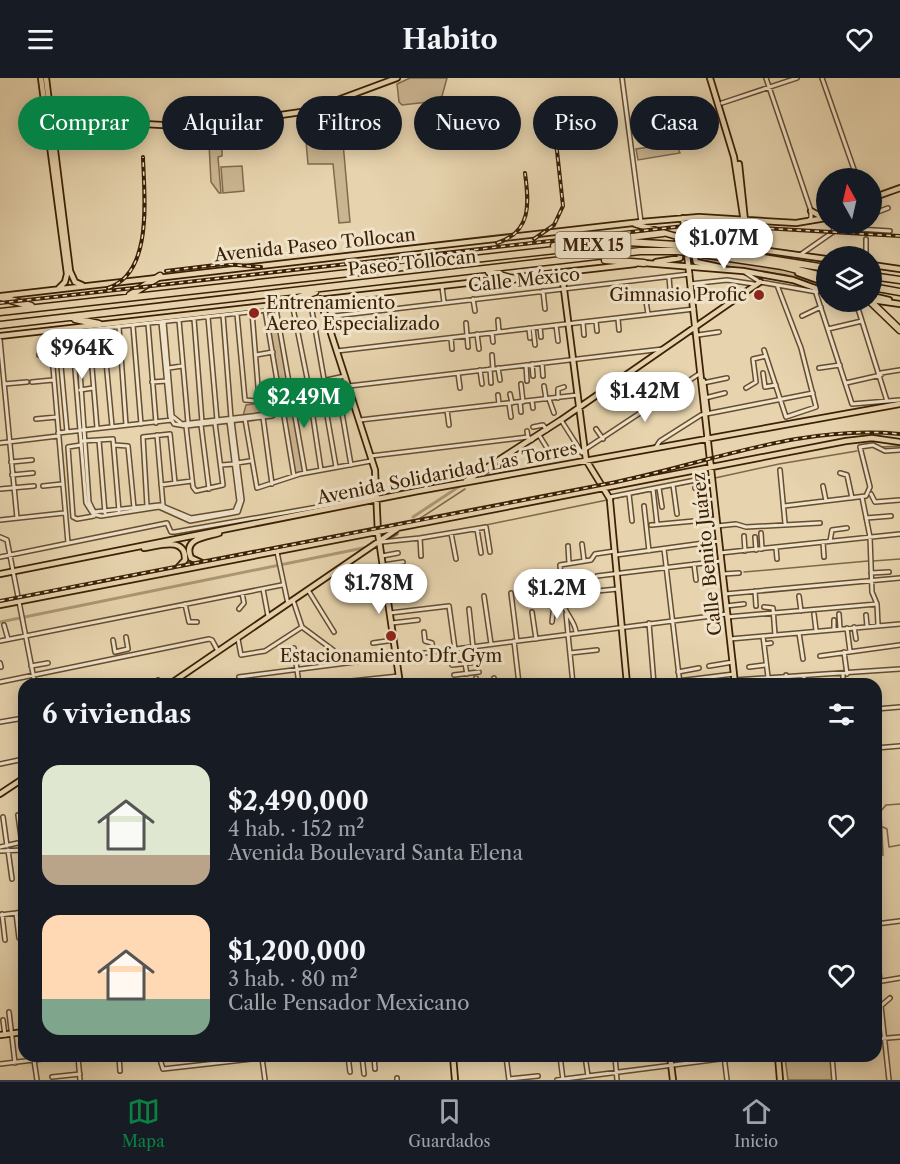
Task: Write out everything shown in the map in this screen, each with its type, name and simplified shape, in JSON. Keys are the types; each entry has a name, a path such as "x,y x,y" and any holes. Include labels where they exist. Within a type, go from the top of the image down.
{"highway":[{"path":"509,255 566,244 663,233"},
{"name":"Paseo Tollocan","path":"0,312 627,242 678,248"},
{"name":"Paseo Tollocan","path":"696,247 816,274"},
{"name":"Paseo Tollocan","path":"0,325 678,248 696,247 816,266"},
{"path":"589,259 647,263"},
{"path":"482,271 514,279"},
{"path":"120,298 140,290 159,276"},
{"path":"882,277 900,278"},
{"path":"278,306 330,287"},
{"path":"882,289 900,292"},
{"path":"0,296 40,307"},
{"path":"882,311 900,330"},
{"path":"63,318 101,327"}],"main road":[{"path":"41,78 44,96"},
{"path":"45,78 46,96"},
{"path":"150,124 198,127 320,108 397,78"},
{"path":"712,78 722,103 738,160 744,220"},
{"path":"712,78 732,147 748,248"},
{"path":"52,150 66,254 65,282"},
{"path":"882,194 900,188"},
{"path":"811,211 816,215"},
{"name":"Avenida Paseo Tollocan","path":"0,296 159,276 683,218 789,223 816,220"},
{"name":"Calle Benito Juárez","path":"683,218 735,678"},
{"name":"Avenida Paseo Tollocan","path":"633,223 686,238 696,247 748,248 816,257"},
{"path":"0,338 680,258 680,243 675,236"},
{"path":"696,247 692,245 695,261 728,270"},
{"path":"66,254 75,282"},
{"path":"647,263 743,271 783,277 815,289"},
{"path":"782,266 816,279"},
{"path":"882,267 900,270"},
{"path":"562,273 581,409 583,452 610,499 626,678"},
{"path":"56,289 65,282 75,282 84,286"},
{"path":"461,484 530,438 562,422 758,283"},
{"path":"882,301 897,303"},
{"path":"321,302 372,458 379,540 399,676"},
{"name":"Calle Benito Juárez","path":"696,325 699,374 704,394"},
{"name":"Avenida Solidaridad Las Torres","path":"0,574 377,498 900,402"},
{"path":"176,678 399,528 860,439 900,442"},
{"path":"233,528 195,540 189,551 192,559 199,564 234,560"},
{"path":"0,605 277,552 379,540 399,528"},
{"path":"119,549 179,545 185,552 185,560 180,568 171,572"},
{"path":"217,651 290,603"},
{"path":"0,796 18,784"},
{"path":"2,1035 18,1033"},
{"path":"454,1062 456,1080"},
{"path":"671,1062 673,1080"},
{"path":"778,1062 780,1080"}],"street":[{"path":"622,78 641,222"},
{"path":"766,78 811,211 811,218 807,222"},
{"path":"722,103 797,78"},
{"path":"822,78 854,168"},
{"path":"882,210 888,208"},
{"path":"882,230 890,231"},
{"path":"800,255 831,234"},
{"path":"866,239 866,246"},
{"path":"743,271 758,283"},
{"name":"Calle México","path":"326,317 690,274"},
{"path":"669,277 670,289"},
{"path":"690,284 727,280 815,289 816,292"},
{"path":"764,350 787,417 816,407 790,317 777,285"},
{"path":"442,287 444,302"},
{"path":"543,291 545,309"},
{"path":"473,299 475,311"},
{"path":"646,301 648,315"},
{"path":"305,473 289,387 278,306 293,307 321,302"},
{"path":"311,305 336,467"},
{"path":"293,307 308,383 321,470"},
{"path":"68,543 50,332 89,331 101,327 133,326 162,320 194,319 267,308 294,476"},
{"path":"337,351 694,309"},
{"path":"802,316 816,309"},
{"path":"237,314 246,402 259,399 252,312"},
{"path":"823,312 854,405 887,403 881,374 873,360 859,312"},
{"path":"82,442 89,506 95,513 162,507 179,516 195,518 239,509 222,315"},
{"path":"179,320 192,481 196,491 221,487 208,317"},
{"path":"194,319 209,489"},
{"path":"618,319 619,330"},
{"path":"162,320 169,368 169,393"},
{"path":"498,320 499,332"},
{"path":"596,321 597,331"},
{"path":"828,329 862,321"},
{"path":"583,322 584,336"},
{"path":"466,323 468,347"},
{"path":"148,324 156,423"},
{"path":"556,325 558,341"},
{"path":"133,326 141,424"},
{"path":"101,327 112,427"},
{"path":"118,327 126,425"},
{"path":"540,327 542,337"},
{"path":"530,338 531,328"},
{"path":"531,328 535,345"},
{"path":"73,330 86,503 89,511 96,515"},
{"path":"89,331 97,428"},
{"path":"698,336 719,332"},
{"path":"58,333 67,432"},
{"path":"492,333 493,342"},
{"path":"477,334 479,349"},
{"path":"0,338 17,518"},
{"path":"451,338 452,349"},
{"path":"349,386 664,349"},
{"path":"166,351 172,420"},
{"path":"256,355 273,352"},
{"path":"39,355 51,354"},
{"path":"491,383 494,369 492,355"},
{"path":"746,388 756,382 753,362 755,359 766,356"},
{"path":"542,363 543,376"},
{"path":"532,364 533,376"},
{"path":"526,365 527,381"},
{"path":"819,368 840,365"},
{"path":"169,368 182,366"},
{"path":"76,368 80,390 79,405"},
{"path":"494,369 500,380"},
{"path":"480,370 482,384"},
{"path":"846,383 900,370"},
{"path":"459,373 460,388"},
{"path":"763,373 765,387 776,385"},
{"path":"562,422 583,452 699,374"},
{"path":"289,387 345,375"},
{"path":"322,380 345,375"},
{"path":"336,378 351,465"},
{"path":"703,383 727,378"},
{"path":"32,382 53,380"},
{"path":"152,382 167,381"},
{"path":"4,384 27,382"},
{"path":"521,384 521,412"},
{"path":"544,386 554,413"},
{"path":"558,398 558,388 564,387"},
{"path":"80,390 93,388"},
{"path":"704,394 725,393"},
{"path":"656,447 660,441 706,417 813,393"},
{"path":"231,420 263,417 283,409 291,394"},
{"path":"510,394 511,417"},
{"path":"498,395 499,404"},
{"path":"360,420 579,395"},
{"path":"532,401 533,408"},
{"path":"0,443 81,430 172,420 187,425 245,419 274,412 281,404"},
{"path":"447,410 449,425"},
{"path":"36,419 57,417"},
{"path":"263,417 271,482"},
{"path":"245,419 255,487 372,458 530,438 527,431"},
{"path":"533,427 543,425 547,430"},
{"path":"596,429 603,439"},
{"path":"157,435 163,505"},
{"path":"147,506 143,437 171,435 175,483"},
{"path":"538,435 547,448"},
{"path":"119,510 114,445 110,438 82,442 68,448 74,519 163,505 179,516 180,524"},
{"path":"98,439 105,513"},
{"path":"114,445 127,445 134,508"},
{"path":"900,450 885,451 873,445 860,447 870,492 875,501 900,500"},
{"path":"11,462 32,460"},
{"path":"221,465 251,461"},
{"path":"780,470 785,523"},
{"path":"12,476 33,473"},
{"path":"840,473 847,475 852,498"},
{"path":"610,499 713,480"},
{"path":"695,488 713,480"},
{"path":"161,485 192,481"},
{"path":"43,486 62,484"},
{"path":"415,486 427,484 425,491"},
{"path":"0,489 34,486"},
{"path":"674,486 677,514"},
{"path":"823,486 826,501"},
{"path":"660,489 662,507"},
{"path":"653,490 657,524"},
{"path":"784,506 862,497 870,492"},
{"path":"630,495 632,521"},
{"path":"862,497 870,537 872,594 878,604 878,626"},
{"path":"0,557 167,523 171,532 175,532 377,498"},
{"path":"702,500 714,499"},
{"path":"644,506 649,551"},
{"path":"0,520 64,513"},
{"path":"866,519 891,516"},
{"path":"651,525 716,519"},
{"path":"717,526 736,524 747,527 785,523 819,523"},
{"path":"379,540 420,538 487,528 490,552"},
{"path":"830,541 830,531 847,528"},
{"path":"477,529 481,553"},
{"path":"451,533 456,559"},
{"path":"761,533 762,549"},
{"path":"720,553 900,534"},
{"path":"744,536 745,551"},
{"path":"2,537 10,555 33,676"},
{"path":"755,537 756,550"},
{"path":"420,538 421,556"},
{"path":"572,678 559,568 569,563 591,560 595,554 649,551 719,542"},
{"path":"823,542 824,556"},
{"path":"582,544 584,561"},
{"path":"568,546 569,563"},
{"path":"776,548 777,559"},
{"path":"664,549 679,678"},
{"path":"277,552 282,585 302,627 333,650 338,664"},
{"path":"381,556 398,553"},
{"path":"597,576 721,561"},
{"path":"383,565 403,562"},
{"path":"694,564 696,580"},
{"path":"385,577 389,572 397,571"},
{"path":"871,573 890,572"},
{"path":"723,574 739,573"},
{"path":"725,594 900,578"},
{"path":"584,585 594,584 597,591 619,589"},
{"path":"0,641 282,585"},
{"path":"263,589 268,617"},
{"path":"755,591 756,606"},
{"path":"307,592 334,632"},
{"path":"239,609 244,603 242,593"},
{"path":"511,593 519,678"},
{"path":"484,596 491,644"},
{"path":"799,596 801,611"},
{"path":"552,622 554,605 563,602"},
{"path":"185,604 189,622 197,622"},
{"path":"726,606 744,604"},
{"path":"451,653 491,644 672,620 878,604"},
{"path":"390,613 448,606 455,649"},
{"path":"764,607 773,607 774,635"},
{"path":"469,609 474,648"},
{"path":"532,612 536,639"},
{"path":"566,614 576,632"},
{"path":"814,614 818,630"},
{"path":"839,614 840,628"},
{"path":"866,615 867,626"},
{"path":"392,623 418,620"},
{"path":"834,620 834,629"},
{"path":"649,623 654,678"},
{"path":"818,630 820,624"},
{"path":"730,639 900,624"},
{"path":"4,625 8,639"},
{"path":"238,639 241,655 265,651 302,627"},
{"path":"854,627 856,639"},
{"path":"848,628 850,651"},
{"path":"424,632 425,641 431,642 433,651"},
{"path":"799,633 802,659"},
{"path":"763,636 768,677"},
{"path":"113,640 115,652 122,652 128,649 126,637"},
{"path":"22,678 210,639 217,651"},
{"path":"373,643 394,640"},
{"path":"764,644 771,643"},
{"path":"820,656 900,645"},
{"path":"294,648 298,678"},
{"path":"238,677 433,651 463,650"},
{"path":"463,650 467,674"},
{"path":"570,653 597,650"},
{"path":"122,652 123,658"},
{"path":"844,652 844,678"},
{"path":"452,665 478,662"},
{"path":"709,666 733,662"},
{"path":"31,666 48,663"},
{"path":"749,667 766,665"},
{"path":"678,672 699,668"},
{"path":"757,678 900,669"},
{"path":"454,675 479,672"},
{"path":"382,678 399,676"},
{"path":"0,682 18,679"},
{"path":"882,708 900,707"},
{"path":"0,722 18,719"},
{"path":"882,748 900,746"},
{"path":"0,764 18,760"},
{"path":"3,817 12,879"},
{"path":"0,849 18,847"},
{"path":"6,940 1,915 16,913 18,926"},
{"path":"882,923 900,921"},
{"path":"882,980 900,978"},
{"path":"882,1005 890,998"},
{"path":"9,1012 15,1063"},
{"path":"882,1014 889,1080"},
{"path":"2,1035 3,1020"},
{"path":"882,1038 900,1037"},
{"path":"0,1064 21,1062"},
{"path":"34,1062 37,1080"},
{"path":"79,1062 80,1080"},
{"path":"119,1062 120,1071"},
{"path":"160,1062 162,1068 217,1062"},
{"path":"263,1062 265,1080"},
{"path":"349,1062 350,1072"},
{"path":"363,1062 364,1074"},
{"path":"374,1062 375,1069"},
{"path":"507,1062 509,1080 538,1076"},
{"path":"561,1062 563,1080"},
{"path":"586,1062 588,1076"},
{"path":"616,1062 617,1080"},
{"path":"557,1080 695,1062"},
{"path":"725,1062 727,1080"},
{"path":"832,1062 834,1080"},
{"path":"52,1077 80,1074"}],"shaded area":[{"path":"410,78 447,78 442,96 414,96 414,104 402,105 402,96 398,96 397,84"},
{"path":"209,150 222,150 222,156 218,157 221,193 211,182"},
{"path":"307,150 344,150 350,222 339,223 333,164 308,164"},
{"path":"636,150 679,150 680,153 638,160"},
{"path":"242,166 244,191 223,193 221,167"},
{"path":"688,228 744,230 745,239 738,244 690,236"},
{"path":"695,255 781,267 816,281 816,286 786,275 698,262"},
{"path":"276,310 289,393 289,398 283,405 267,311"},
{"path":"271,391 275,410 243,416 246,405 262,403 262,393"},
{"path":"291,399 304,471 295,473 283,412"},
{"path":"786,1062 831,1062 833,1080 788,1080"}],"waterway":[{"path":"882,447 900,446"},
{"path":"715,478 857,451"},
{"path":"481,477 497,468"},
{"path":"612,499 710,479"},
{"path":"413,517 463,484"},
{"path":"413,523 465,489"},
{"path":"462,530 607,500"},
{"path":"388,540 398,534"},
{"path":"386,542 395,542"},
{"path":"0,622 368,547"},
{"path":"873,561 900,559"},
{"path":"744,572 868,561"},
{"path":"882,810 886,805 900,804"},
{"path":"883,827 887,829 889,847 900,845"},
{"path":"882,833 882,856"}],"railway":[{"path":"534,239 554,225 563,206 557,150"},
{"path":"108,288 123,280 133,267 140,250 144,211 143,157"},
{"path":"497,243 517,232 526,215 525,173"},
{"path":"0,303 684,226 746,227 900,236"},
{"path":"166,271 224,264 261,267"},
{"path":"0,601 606,484 788,440 862,432 900,434"}],"place":[{"name":"Gimnasio Profic","path":"759,295"},
{"name":"Entrenamiento Aereo Especializado","path":"254,313"},
{"name":"Estacionamiento Dfr Gym","path":"391,636"}]}
